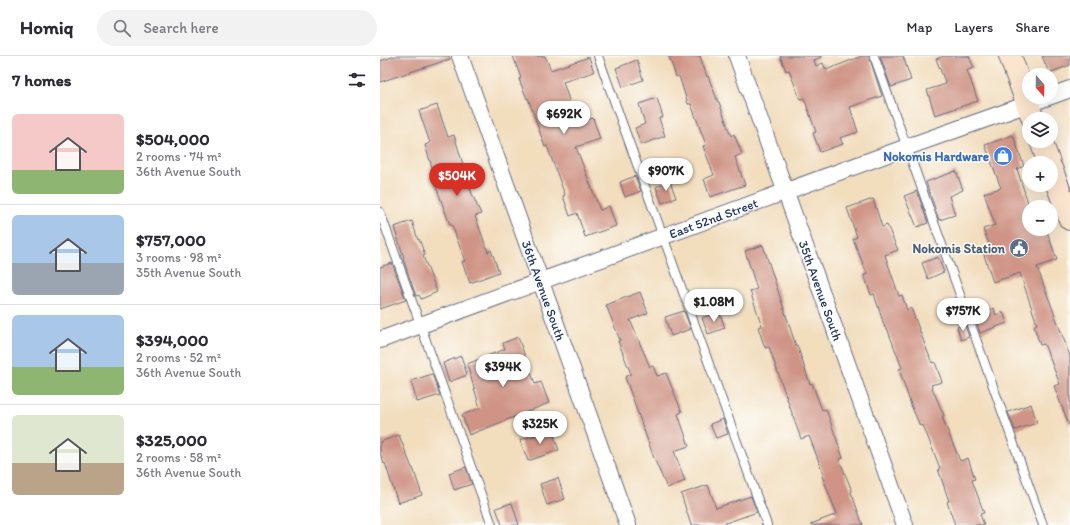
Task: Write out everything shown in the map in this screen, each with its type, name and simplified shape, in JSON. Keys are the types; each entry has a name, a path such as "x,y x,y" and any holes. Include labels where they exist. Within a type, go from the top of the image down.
{"street":[{"name":"36th Avenue South","path":"460,56 628,525"},
{"name":"35th Avenue South","path":"737,56 905,525"},
{"path":"1010,56 1030,112"},
{"path":"1058,93 1070,89"},
{"name":"East 52nd Street","path":"1030,112 1040,104"},
{"name":"East 52nd Street","path":"380,340 908,147 1022,114"},
{"path":"1058,187 1070,219"}],"lane":[{"path":"598,56 767,525"},
{"path":"874,56 1043,525"},
{"path":"380,212 492,525"}],"building":[{"path":"395,56 449,56 450,59 380,82 380,61"},
{"path":"513,56 545,56 551,70 589,57 594,72 563,82 577,124 593,118 600,139 576,147 600,210 609,206 616,226 585,237 577,213 570,216 563,196 565,195 547,146 545,147 528,98 527,99 519,79 521,78"},
{"path":"669,56 700,56 731,136 734,134 742,154 735,157 745,185 710,197 704,179 714,175 703,146 706,145 691,104 688,104 679,76 676,77"},
{"path":"780,56 821,56 814,60 816,66 823,63 826,70 862,56 869,56 882,96 850,107 858,132 840,138 843,144 820,152 813,133 816,132 804,98 800,99 789,70 786,71"},
{"path":"880,56 903,56 911,80 891,87"},
{"path":"944,56 969,56 974,68 967,70 978,101 935,115 927,90 946,84 936,59"},
{"path":"1042,56 1070,56 1070,65 1058,70 1058,68 1047,68"},
{"path":"637,60 643,80 623,87 616,68"},
{"path":"657,98 663,117 659,118 665,136 641,145 635,128 645,124 639,104"},
{"path":"437,105 448,137 454,135 472,194 481,214 475,216 488,252 491,250 499,272 470,283 462,262 465,261 433,178 435,177 425,145 430,143 419,111"},
{"path":"1013,135 1022,160 1022,167 1017,169 1022,184 1022,192 1024,192 1027,200 1022,200 1022,236 1048,236 1057,260 1037,267 1070,356 1069,425 1054,386 1060,384 1044,344 1040,345 1034,326 1037,324 1020,273 993,282 982,249 990,247 983,229 995,225 984,193 1001,188 985,145"},
{"path":"956,171 963,190 949,196 955,215 939,220 926,182"},
{"path":"635,176 641,191 625,197 620,182"},
{"path":"670,181 676,198 662,203 656,187"},
{"path":"917,191 928,223 917,227 904,196"},
{"path":"873,199 882,227 887,225 898,250 885,255 899,296 902,295 907,310 911,308 932,363 935,362 942,382 931,385 960,461 968,458 975,479 972,480 984,513 980,514 984,525 955,525 947,502 949,501 938,469 940,468 923,425 920,426 911,405 899,369 902,368 887,328 885,328 874,294 871,295 864,275 867,274 853,239 857,237 847,208"},
{"path":"412,221 425,255 423,256 437,292 421,299 419,295 416,296 394,227"},
{"path":"763,245 810,384 812,383 822,410 826,409 843,458 839,459 852,491 851,492 863,525 811,525 837,514 822,476 824,475 809,436 801,439 769,347 765,348 758,327 762,326 750,291 757,289 745,251"},
{"path":"938,257 944,272 928,279 922,263"},
{"path":"392,263 406,300 380,309 380,267"},
{"path":"640,292 648,313 630,320 650,367 653,366 657,376 666,373 682,412 678,414 689,446 674,451 685,481 667,488 654,458 625,377 631,374 618,341 620,340 606,305"},
{"path":"994,308 996,315 1003,312 1007,323 980,333 975,316"},
{"path":"684,311 691,329 671,336 665,317"},
{"path":"719,311 725,328 708,334 702,318"},
{"path":"965,325 969,337 961,340 957,327"},
{"path":"518,337 535,384 541,382 549,403 469,435 462,415 480,408 467,364 505,349 503,343"},
{"path":"461,356 467,375 449,382 443,363"},
{"path":"432,374 440,395 417,402 411,381"},
{"path":"1031,404 1037,423 1015,430 1008,412"},
{"path":"723,419 728,434 716,438 710,424"},
{"path":"552,430 559,450 528,461 520,440"},
{"path":"399,435 413,468 422,495 398,503 385,463 384,464 380,453 380,442"},
{"path":"466,467 472,484 454,490 449,473"},
{"path":"558,478 565,499 547,505 540,484"},
{"path":"708,485 716,508 751,496 757,512 720,525 691,525 681,494"},
{"path":"512,503 519,525 502,525 496,508"}],"place":[{"name":"Nokomis Hardware","path":"1003,156"},
{"name":"Nokomis Station","path":"1019,248"}]}
